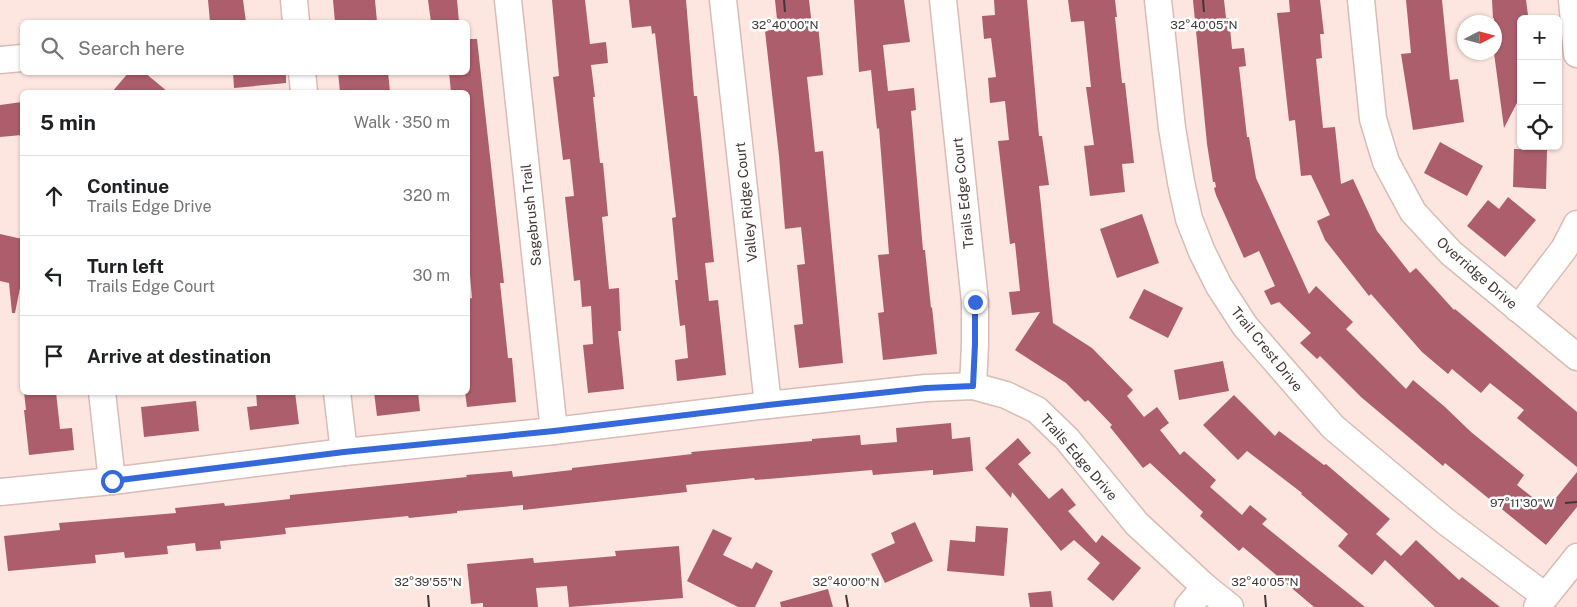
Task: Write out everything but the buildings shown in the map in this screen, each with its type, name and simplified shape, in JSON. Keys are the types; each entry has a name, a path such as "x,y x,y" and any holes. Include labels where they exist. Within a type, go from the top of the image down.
{"street":[{"path":"294,0 296,20"},
{"name":"Sagebrush Trail","path":"508,0 554,431"},
{"name":"Valley Ridge Court","path":"723,0 768,405"},
{"name":"Trails Edge Court","path":"943,0 975,302 973,386"},
{"name":"Trail Crest Drive","path":"1158,0 1172,128 1181,182 1189,219 1202,252 1219,286 1245,326 1333,427 1541,602"},
{"name":"Overridge Drive","path":"1361,0 1373,119 1386,162 1413,212 1451,253 1577,357"},
{"path":"1572,0 1577,54"},
{"path":"0,60 20,58"},
{"path":"302,75 304,90"},
{"path":"1518,309 1564,249 1577,224"},
{"name":"Trails Edge Drive","path":"0,492 112,481 344,452 554,431 768,405 926,388 973,386 1006,395 1038,410 1067,439 1137,524 1205,587 1230,607"},
{"path":"102,395 112,481"},
{"path":"337,395 344,452"},
{"path":"1541,602 1577,557"},
{"path":"1188,607 1205,587"}],"route":[{"path":"112,481 344,452 554,431 768,405 926,388 973,386 975,302"}]}
